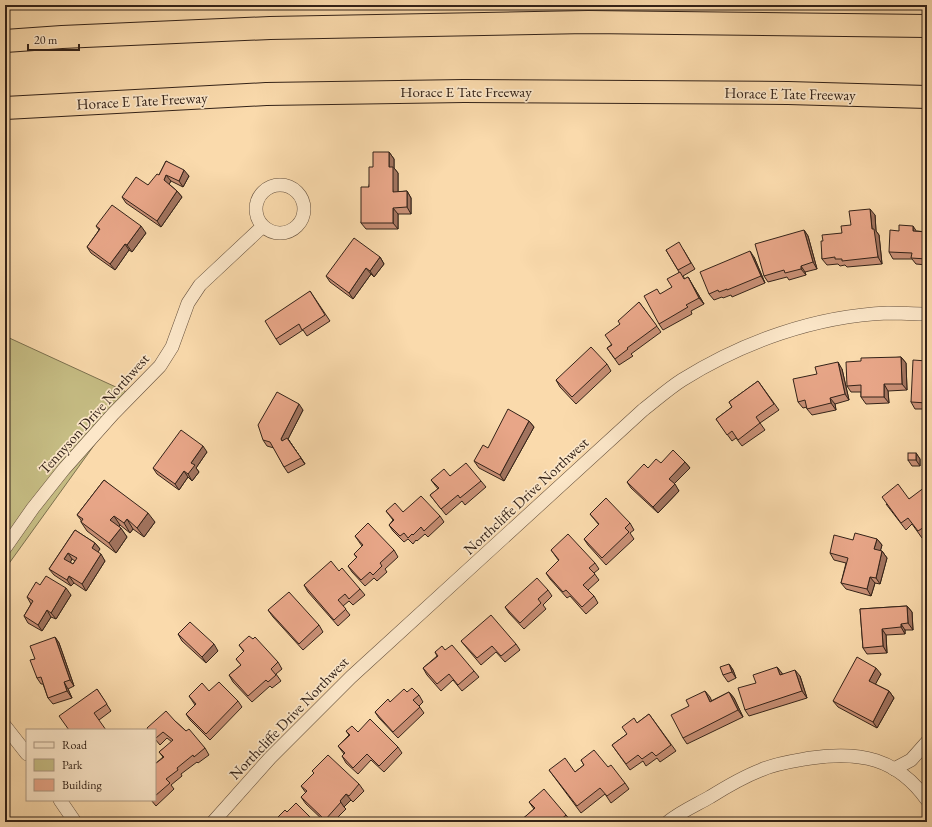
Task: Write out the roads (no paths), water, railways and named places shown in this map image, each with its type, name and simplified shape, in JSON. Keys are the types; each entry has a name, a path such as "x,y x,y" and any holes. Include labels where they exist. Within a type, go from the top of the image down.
{"highway":[{"path":"5,41 70,36 270,28 588,22 927,26"},
{"name":"Horace E Tate Freeway","path":"5,108 266,94 464,91 788,93 927,97"}],"street":[{"name":"Tennyson Drive Northwest","path":"5,548 33,508 64,469 112,414 160,366 172,347 188,303 200,285 262,227"},
{"name":"Northcliffe Drive Northwest","path":"213,822 270,758 351,677 643,410 681,381 728,354 766,338 805,326 850,317 880,314 927,314"},
{"path":"5,726 26,753"},
{"path":"894,769 912,760 927,742"},
{"path":"668,822 740,780 762,770 785,762 830,756 870,758 886,764 919,789 927,800"},
{"path":"61,801 75,822"}]}
